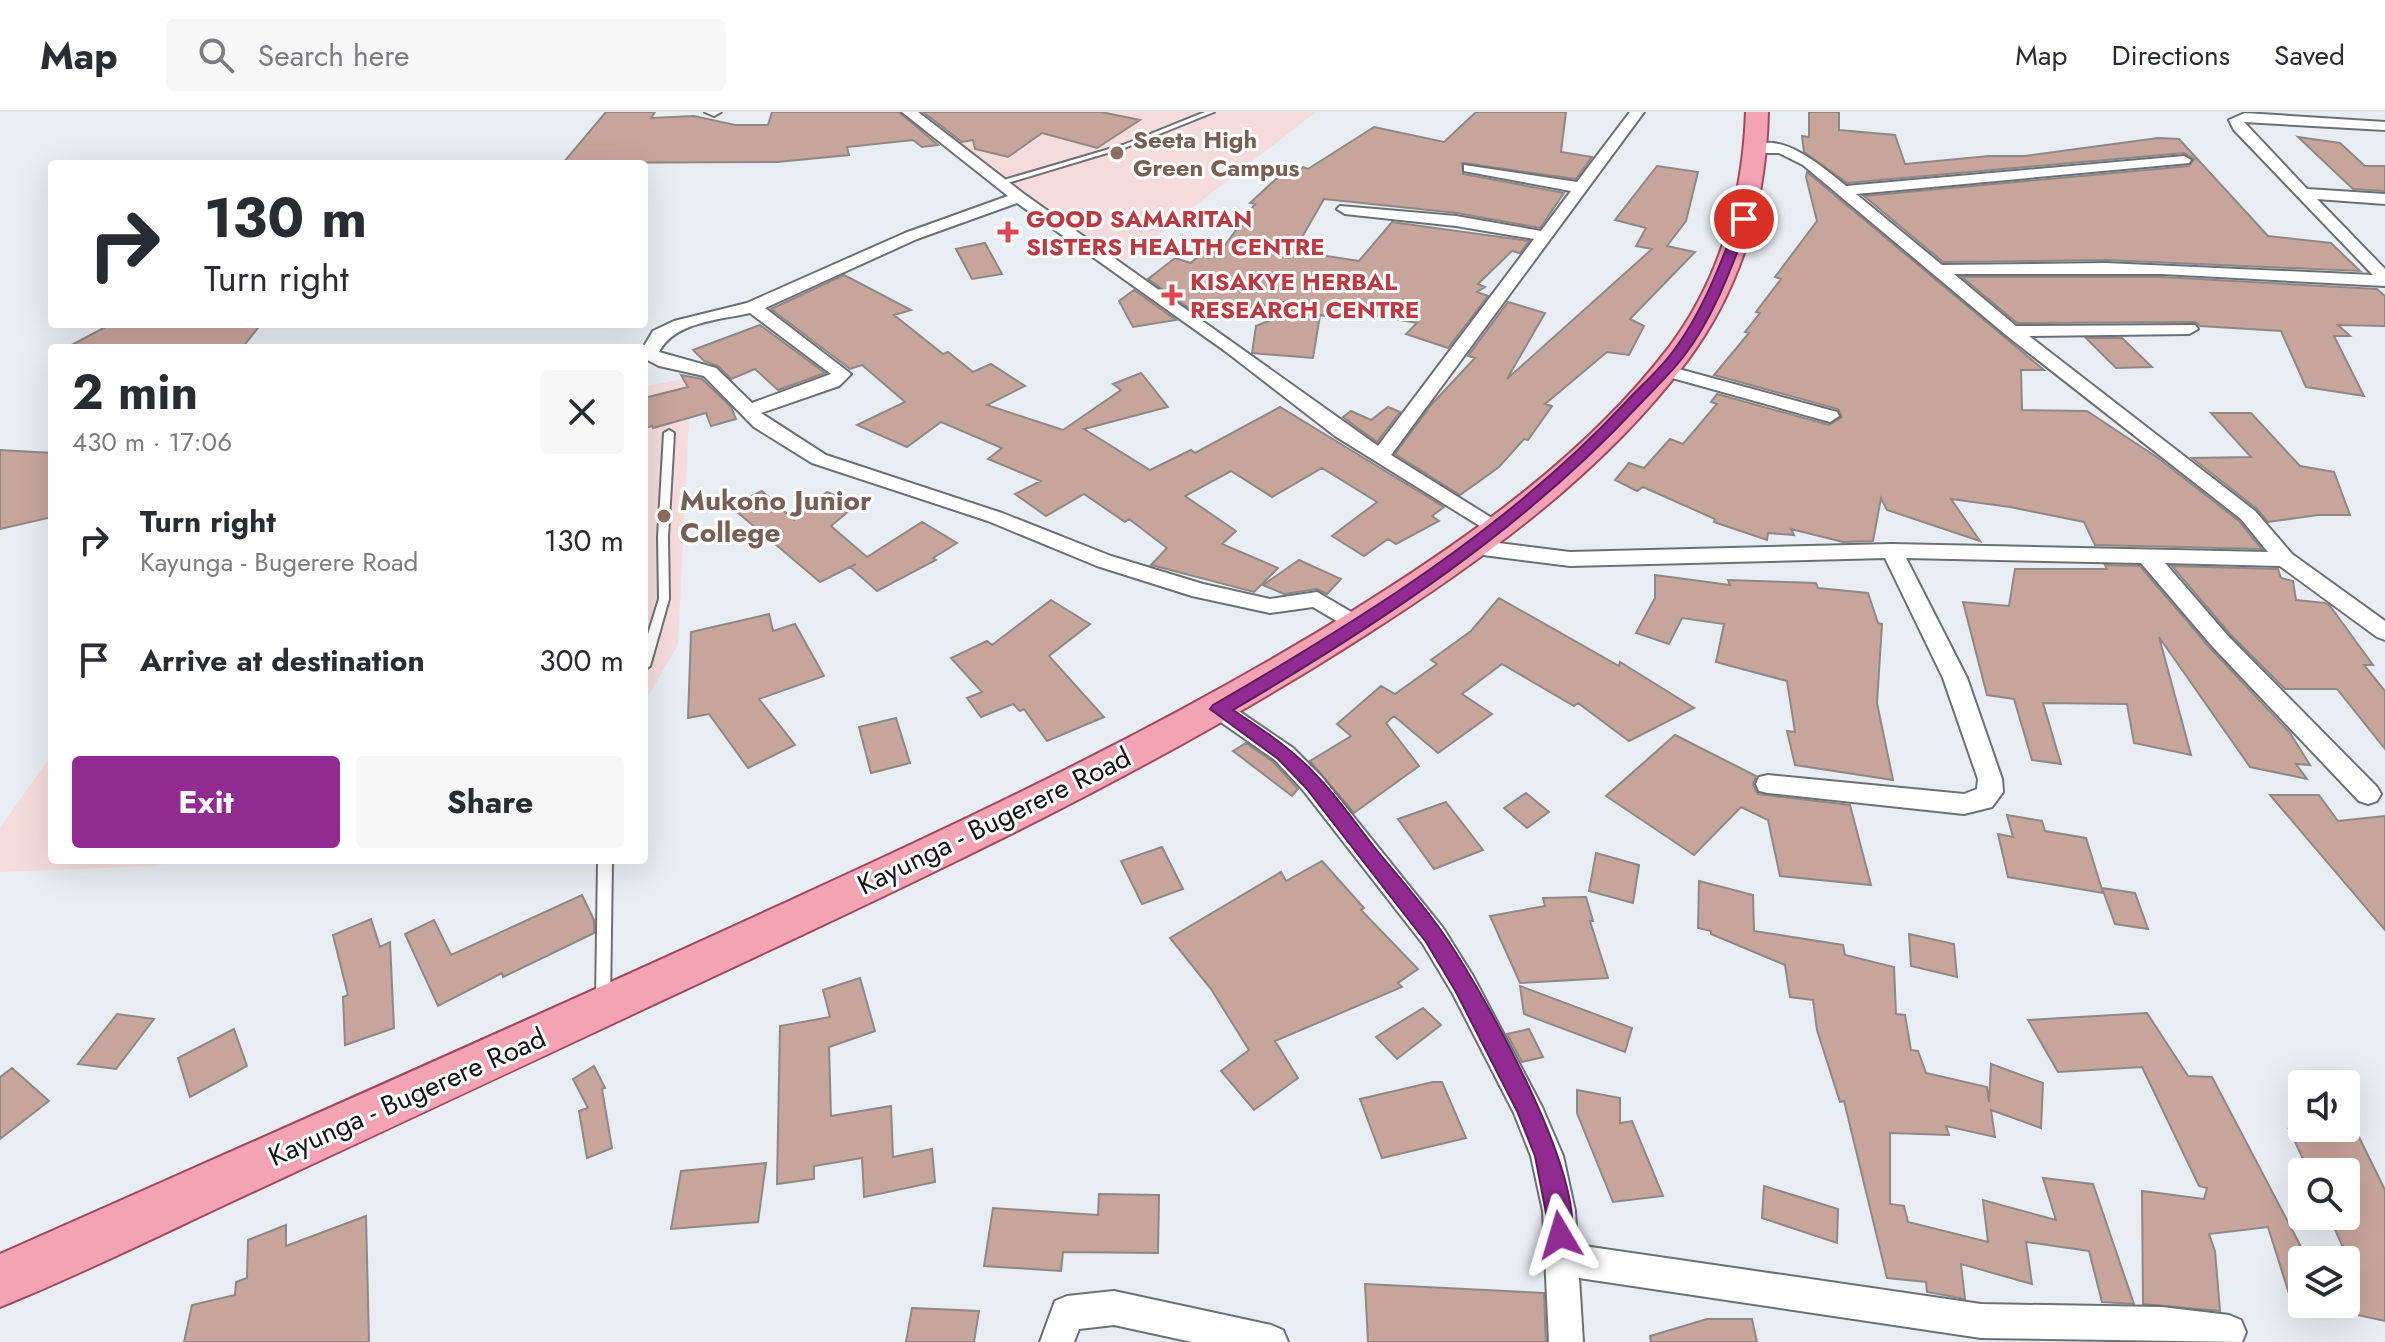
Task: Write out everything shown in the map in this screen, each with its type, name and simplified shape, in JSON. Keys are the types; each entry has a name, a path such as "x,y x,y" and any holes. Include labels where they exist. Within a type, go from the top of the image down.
{"main road":[{"name":"Kayunga - Bugerere Road","path":"0,1281 603,1009 930,855 1219,709 1357,625 1486,538 1588,451 1679,353 1714,296 1736,245 1751,194 1757,130"}],"street":[{"path":"909,112 1019,197 1231,347 1486,538 1570,559 1892,551 2285,559"},
{"path":"1380,457 1637,112"},
{"path":"2385,126 2245,117 2236,120 2239,127 2385,280"},
{"path":"1757,130 1781,149 1795,154 1843,191 2012,331 2064,368 2248,515 2285,559 2385,632"},
{"path":"1843,191 2184,160"},
{"path":"1469,168 1547,184 1581,187"},
{"path":"2302,193 2385,199"},
{"path":"1019,197 899,240 753,307 680,325 659,335 649,354 666,365 710,372 748,411 782,438 819,459 995,517 1104,561 1200,591 1270,606 1317,599 1357,625"},
{"path":"1345,209 1456,221 1545,236"},
{"path":"1938,270 2006,267 2179,268 2385,280"},
{"path":"748,411 833,382 842,374 753,307"},
{"path":"2012,331 2189,329"},
{"path":"1664,370 1830,416"},
{"path":"1768,784 1964,804 1983,800 1990,792 1990,779 1955,678 1892,551"},
{"path":"2147,556 2220,641 2368,794"},
{"path":"1219,709 1284,754 1312,783 1433,936 1463,985 1520,1093 1547,1156 1559,1211 1566,1342"},
{"path":"1562,1259 1981,1321 2162,1324 2229,1332"},
{"path":"1057,1342 1067,1313 1114,1308 1271,1342"}],"lane":[{"path":"1001,182 1125,146 1211,112"},
{"path":"648,653 664,599 663,537 669,433"},
{"path":"603,1009 605,864"}],"shaded area":[{"name":"Seeta High Green Campus","path":"918,112 1316,112 1120,264"},
{"name":"Mukono Junior College","path":"691,377 678,645 648,696 648,386"},
{"path":"48,760 48,864 162,864 0,872 0,828"}],"building":[{"path":"606,112 655,112 651,118 694,116 735,125 768,125 772,112 899,112 938,145 922,147 913,140 847,147 849,155 777,162 566,160"},
{"path":"923,112 1101,112 1140,120 1097,148 1042,133 1008,157 975,149 973,140 962,142"},
{"path":"1476,112 1566,112 1561,152 1592,157 1576,179 1462,163 1463,174 1564,193 1540,228 1457,213 1324,199 1294,251 1359,261 1392,222 1529,241 1520,253 1512,251 1478,284 1485,287 1477,292 1488,296 1448,348 1406,334 1417,323 1345,310 1341,319 1320,315 1313,358 1252,353 1256,326 1292,311 1289,301 1200,316 1148,279 1175,258 1191,263 1210,245 1223,248 1255,204 1250,203 1276,179 1303,167 1308,169 1374,127 1444,142"},
{"path":"1809,112 1839,112 1839,130 1895,135 1905,164 2025,156 2158,138 2179,139 2268,236 2331,243 2360,271 2106,260 1943,262 1864,196 2189,166 2194,159 2184,153 1847,183 1804,152 1802,136 1809,137"},
{"path":"2298,137 2340,143 2365,166 2385,166 2385,191 2353,189"},
{"path":"1657,166 1698,172 1686,221 1667,246 1695,252 1630,319 1644,326 1629,355 1607,352 1545,404 1552,406 1528,440 1524,439 1499,467 1460,495 1395,454 1431,405 1475,358 1468,356 1508,302 1545,313 1507,379 1652,249 1636,246 1646,228 1615,220"},
{"path":"1807,172 2044,370 2021,370 2022,410 2087,411 2158,458 2239,521 2262,549 2095,545 2084,522 1951,499 1980,541 1887,510 1881,498 1873,541 1843,542 1791,529 1794,535 1768,533 1767,540 1714,522 1715,519 1643,487 1637,491 1615,480 1629,463 1644,468 1670,439 1683,444 1717,404 1711,402 1717,394 1829,425 1842,417 1838,409 1714,375 1749,333 1745,332 1760,313 1756,312 1781,279 1775,277 1817,221"},
{"path":"985,243 1002,274 972,279 956,249"},
{"path":"844,275 911,310 894,315 943,354 948,352 973,372 991,364 1025,386 987,405 1063,430 1121,390 1113,384 1141,373 1168,407 1084,429 1150,470 1191,450 1195,453 1280,407 1444,507 1432,516 1439,521 1396,544 1388,539 1364,556 1332,536 1377,502 1322,468 1272,497 1231,471 1185,496 1236,531 1222,544 1278,568 1254,592 1151,565 1167,548 1129,519 1125,522 1084,494 1046,516 1015,494 1041,481 988,459 1002,448 941,422 907,447 857,425 905,402 862,365 850,369 771,309"},
{"path":"1962,277 2162,277 2377,289 2385,296 2385,326 2338,325 2350,336 2334,336 2364,396 2306,387 2281,331 2200,326 2195,322 2017,323"},
{"path":"1134,290 1176,320 1133,327 1119,301"},
{"path":"760,325 825,373 778,390 755,369 731,379 718,366 704,361 693,350"},
{"path":"104,328 258,328 245,344 74,344"},
{"path":"2086,338 2122,338 2152,367 2116,368"},
{"path":"681,375 702,379 731,407 736,419 711,426 706,413 648,427 648,397 688,387"},
{"path":"1388,407 1400,412 1377,442 1343,417 1351,411 1371,420"},
{"path":"2211,413 2251,413 2300,466 2334,472 2350,515 2318,515 2268,522 2257,509 2192,458 2251,457"},
{"path":"0,450 48,453 48,518 0,529"},
{"path":"762,491 794,520 827,492 857,504 831,526 867,557 922,522 957,543 933,558 936,560 877,591 850,567 820,582 730,506"},
{"path":"1299,560 1341,579 1327,594 1317,589 1284,594 1263,585"},
{"path":"2105,565 2140,566 2210,648 2290,733 2310,765 2296,764 2307,779 2250,767 2159,637 2191,755 2134,743 2127,704 2043,703 2061,764 2032,760 2014,699 1987,695 1963,602 2009,606 2015,569 2107,569"},
{"path":"2172,566 2278,569 2281,578 2293,581 2296,600 2330,606 2373,665 2364,665 2385,691 2385,749 2337,689 2285,689 2230,634"},
{"path":"1655,575 1730,585 1728,580 1816,583 1818,588 1868,593 1878,623 1882,624 1877,703 1893,780 1795,765 1787,731 1795,732 1787,681 1716,662 1724,624 1682,618 1669,644 1636,633 1655,598"},
{"path":"1499,598 1619,666 1620,662 1694,708 1629,741 1578,703 1574,706 1502,664 1462,694 1492,714 1438,753 1394,716 1386,723 1419,766 1354,813 1310,761 1351,736 1337,724 1381,686 1395,694 1437,664 1431,660 1471,631"},
{"path":"1051,600 1090,624 1049,656 1104,717 1047,741 1024,709 1020,711 1013,704 981,717 967,698 982,692 951,658 987,641 992,645"},
{"path":"769,614 773,631 795,624 824,676 759,699 795,745 748,768 709,714 688,718 691,632"},
{"path":"896,718 910,763 871,773 859,727"},
{"path":"1675,735 1756,776 1753,785 1758,794 1850,805 1871,885 1780,876 1768,820 1741,807 1694,855 1606,796"},
{"path":"1246,743 1273,762 1298,789 1292,796 1233,751"},
{"path":"1526,793 1549,812 1527,828 1504,808"},
{"path":"2270,795 2319,795 2338,821 2385,816 2385,930"},
{"path":"1446,802 1483,850 1434,869 1398,819"},
{"path":"2007,815 2042,821 2045,831 2086,838 2103,893 2008,877 1998,834 2013,837"},
{"path":"1162,847 1183,889 1142,904 1121,861"},
{"path":"1596,853 1639,865 1633,903 1589,891"},
{"path":"1322,861 1364,908 1361,910 1418,969 1398,983 1402,987 1275,1041 1298,1078 1254,1110 1221,1071 1249,1050 1211,989 1170,938 1281,872 1286,881"},
{"path":"1699,881 1753,895 1754,931 1843,945 1845,955 1894,967 1896,1014 1905,1015 1911,1050 1918,1051 1926,1073 1987,1087 1989,1102 1991,1064 2043,1083 2041,1128 1991,1110 1995,1137 1946,1126 1949,1135 1890,1133 1890,1204 1904,1206 1908,1222 1988,1242 1983,1200 2056,1220 2043,1178 2093,1184 2134,1304 2102,1302 2089,1251 2026,1242 2032,1284 1961,1264 1965,1299 1927,1292 1926,1282 1887,1278 1844,1101 1840,1102 1817,1030 1813,1000 1790,997 1785,965 1698,928"},
{"path":"2102,888 2135,893 2148,929 2115,924"},
{"path":"582,895 594,920 594,933 503,977 502,973 438,1006 405,934 434,920 451,955"},
{"path":"1586,897 1593,921 1590,921 1608,978 1520,983 1490,916 1545,906 1543,898"},
{"path":"371,919 380,947 390,942 394,1028 345,1045 343,997 348,995 333,935"},
{"path":"1909,934 1954,944 1957,977 1911,966"},
{"path":"860,978 875,1031 829,1047 831,1116 891,1106 893,1157 932,1149 935,1182 864,1197 862,1158 814,1166 814,1179 777,1184 780,1026 830,1017 823,990"},
{"path":"1520,986 1632,1028 1625,1052 1524,1014"},
{"path":"1423,1008 1441,1025 1397,1059 1376,1037"},
{"path":"2147,1013 2188,1076 2212,1077 2288,1222 2288,1230 2292,1230 2301,1246 2288,1246 2288,1290 2268,1227 2209,1234 2215,1251 2220,1311 2143,1304 2142,1191 2204,1199 2207,1188 2199,1186 2142,1067 2058,1072 2028,1020"},
{"path":"117,1014 154,1019 116,1069 78,1064"},
{"path":"234,1029 247,1066 190,1097 178,1058"},
{"path":"1529,1029 1543,1057 1522,1062 1507,1034"},
{"path":"594,1066 605,1088 602,1089 612,1148 587,1158 579,1111 588,1108 573,1079"},
{"path":"12,1068 49,1101 0,1139 0,1077"},
{"path":"1442,1082 1466,1138 1382,1158 1360,1099"},
{"path":"1577,1090 1620,1098 1620,1123 1632,1121 1663,1196 1613,1202 1577,1113"},
{"path":"2360,1139 2385,1190 2385,1321 2360,1315 2360,1246 2342,1246 2335,1230 2360,1230 2360,1158 2302,1158 2295,1142 2360,1142"},
{"path":"766,1163 758,1222 671,1229 681,1171"},
{"path":"1764,1186 1838,1209 1837,1243 1762,1218"},
{"path":"1099,1194 1159,1195 1158,1253 1063,1252 1061,1271 984,1266 993,1208 1098,1215"},
{"path":"366,1216 369,1342 184,1342 192,1305 235,1295 236,1282 247,1278 248,1240 286,1225 286,1246"},
{"path":"1365,1284 1544,1293 1546,1342 1368,1342"},
{"path":"912,1308 979,1311 974,1342 906,1342"},
{"path":"1707,1319 1752,1319 1757,1342 1651,1342 1650,1336"}],"place":[{"name":"Seeta High Green Campus","path":"1117,153"},
{"name":"GOOD SAMARITAN SISTERS HEALTH CENTRE","path":"1008,232"},
{"name":"KISAKYE HERBAL RESEARCH CENTRE","path":"1172,295"},
{"name":"Mukono Junior College","path":"664,516"}],"route":[{"path":"1560,1235 1559,1211 1547,1156 1527,1107 1463,985 1433,936 1312,783 1284,754 1219,709 1290,668 1475,547 1588,451 1635,404 1679,353 1714,296 1744,219"}]}
